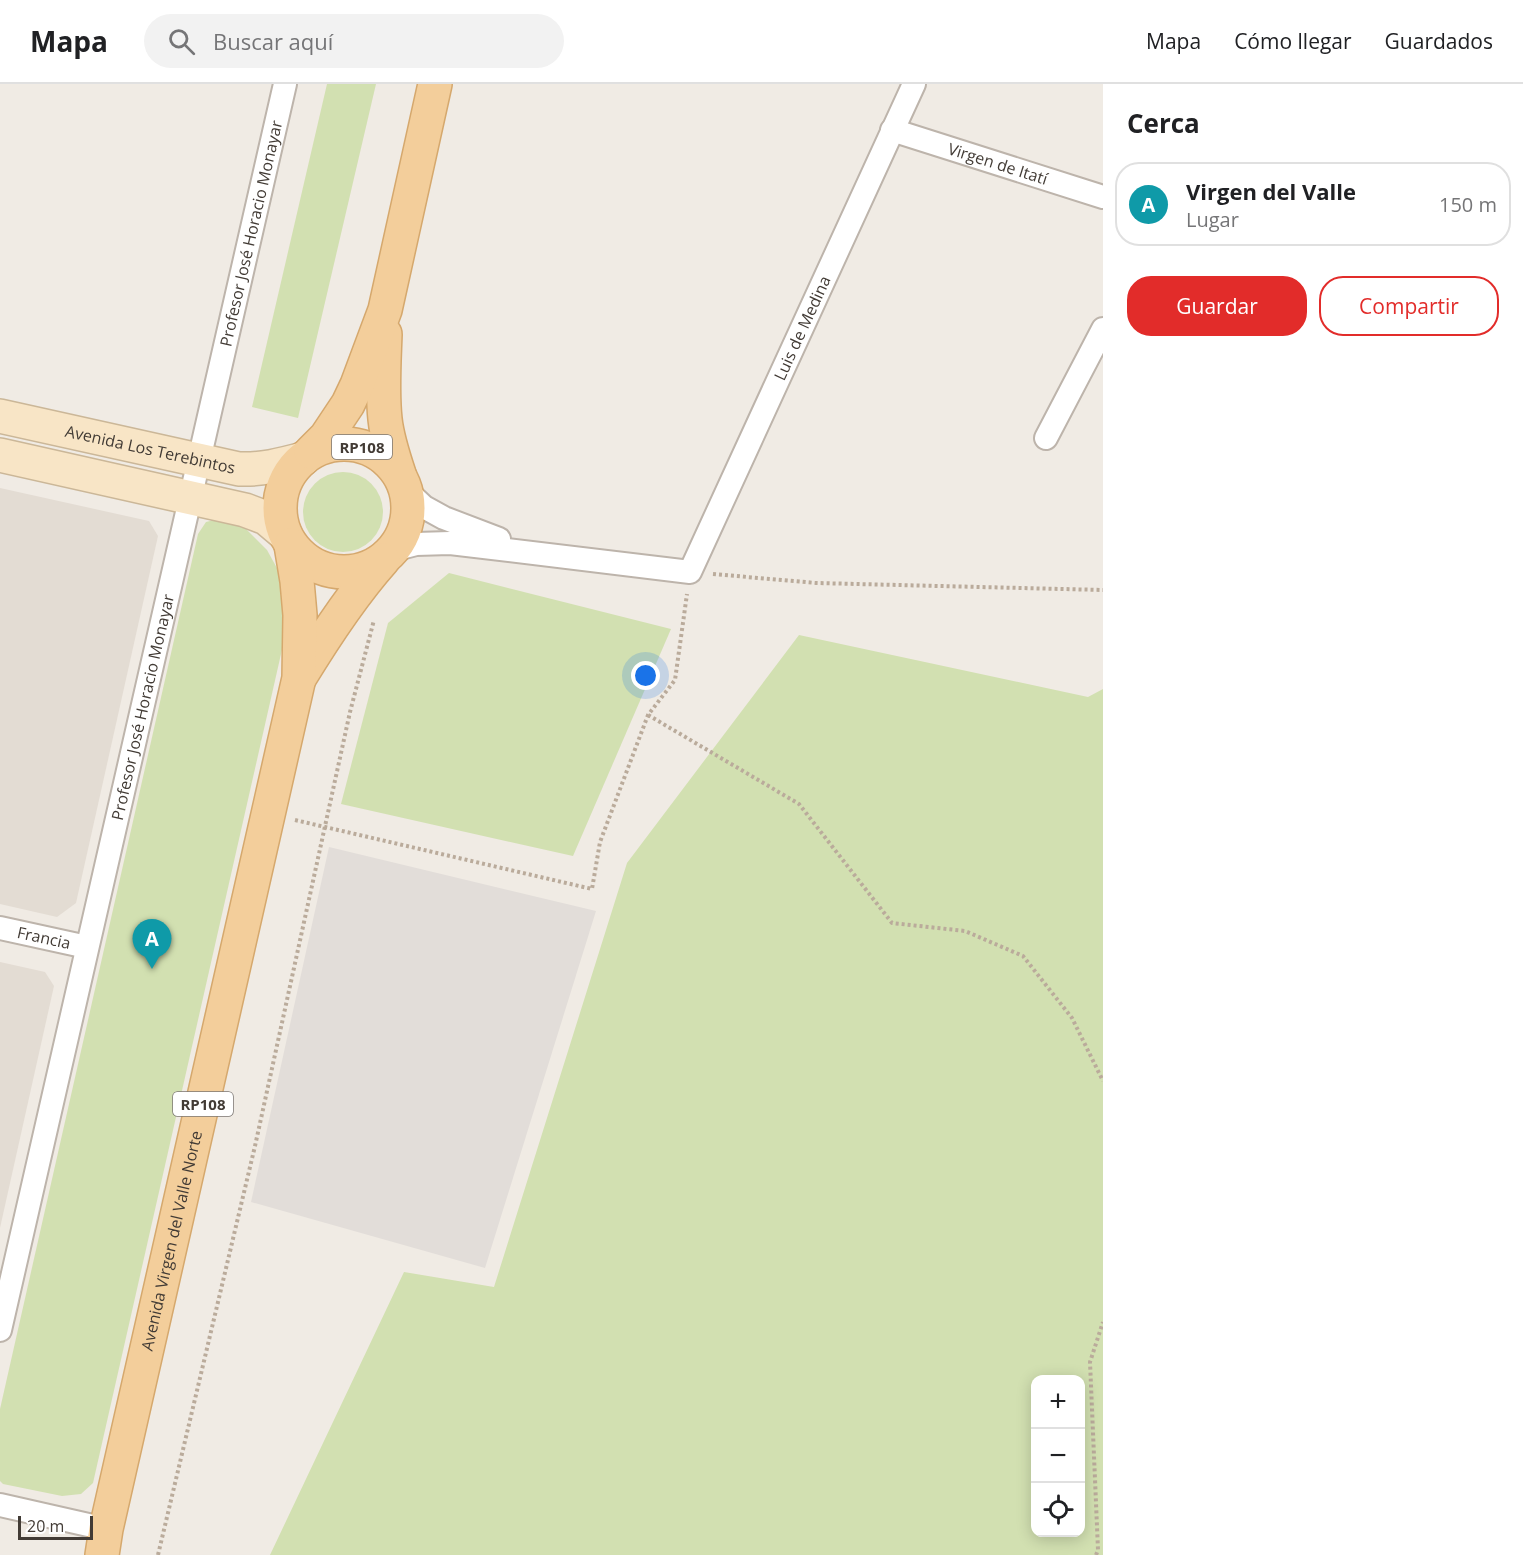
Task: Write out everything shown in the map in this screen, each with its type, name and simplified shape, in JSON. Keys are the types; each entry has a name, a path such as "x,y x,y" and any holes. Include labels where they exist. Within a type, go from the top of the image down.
{"main road":[{"name":"RP108","path":"288,539 279,514 281,493 289,474 326,437 348,404 385,310 435,84"},
{"name":"RP108","path":"385,310 385,421 408,506 407,521 402,536 390,553"},
{"name":"Avenida Los Terebintos","path":"0,416 239,469 281,465 307,456"},
{"name":"RP108","path":"307,456 330,446 349,444 369,449 386,459 402,482"},
{"path":"0,455 245,510 266,518 288,539 306,561 326,570 347,572 368,568 390,553"},
{"name":"Avenida Virgen del Valle Norte","path":"104,1542 299,678 300,615 297,581 288,539"},
{"name":"Avenida Virgen del Valle Norte","path":"299,678 363,583 390,553"}],"street":[{"name":"Profesor José Horacio Monayar","path":"0,1329 285,84"},
{"name":"Luis de Medina","path":"690,572 914,84"},
{"name":"Virgen de Itatí","path":"892,130 1103,197"},
{"path":"1046,438 1103,330"},
{"path":"402,482 424,507 444,518 540,554"},
{"path":"390,553 416,544 450,543 690,572"},
{"name":"Francia","path":"0,928 87,948"},
{"path":"0,1505 104,1542"}],"path":[{"path":"268,813 592,890 600,842 648,715 675,680 690,572 816,583 1103,590"},
{"path":"159,1555 255,1146 350,712 376,611"},
{"path":"648,715 799,804 892,923 965,931 1023,956 1072,1018 1103,1081"},
{"path":"1096,1555 1098,1550 1090,1362 1103,1322"}],"shaded area":[{"path":"0,488 149,521 158,536 76,903 57,917 0,904"},
{"path":"329,847 596,911 485,1268 251,1202"},
{"path":"0,962 45,972 54,986 0,1228"}],"green space":[{"path":"327,84 376,84 298,418 252,407"},
{"path":"335,472 351,472 372,483 383,504 383,520 372,541 351,552 335,552 321,546 309,534 303,520 303,504 309,490 321,478"},
{"path":"218,519 244,527 267,550 283,579 286,632 93,1483 81,1494 62,1496 3,1484 0,1481 0,1409 198,534 206,522"},
{"path":"449,573 671,629 573,856 341,804 388,623"},
{"path":"799,635 1088,697 1103,689 1103,1555 270,1555 404,1272 494,1287 627,863"}],"place":[{"name":"Virgen del Valle","path":"152,969"}]}
